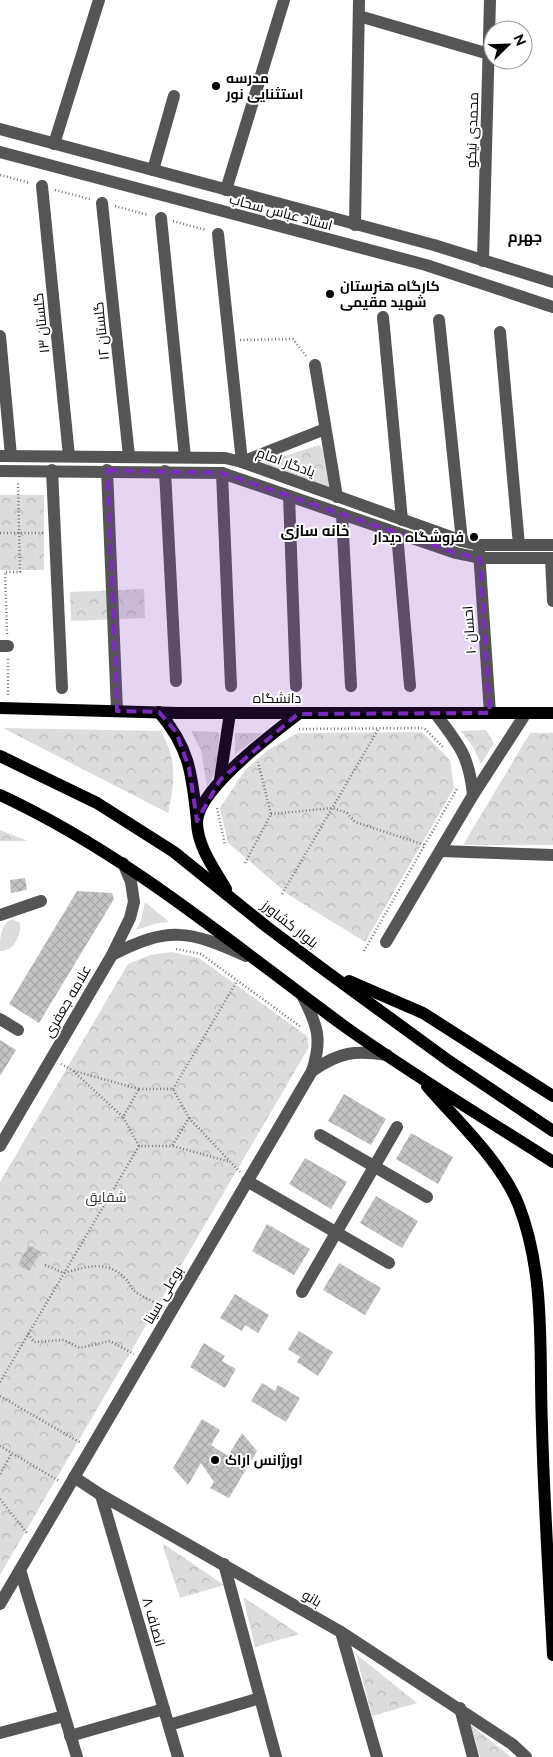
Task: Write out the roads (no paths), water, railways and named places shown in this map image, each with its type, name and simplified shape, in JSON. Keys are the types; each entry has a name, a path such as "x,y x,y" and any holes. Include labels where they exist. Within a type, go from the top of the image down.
{"main road":[{"name":"دانشگاه","path":"4,708 298,714 553,713"},
{"path":"159,712 176,732 184,749 193,788 197,821 206,854 228,894"},
{"path":"220,780 230,713"},
{"path":"197,821 206,800 220,780 251,750 298,714"},
{"name":"بلوار کشاورز","path":"0,756 97,803 174,852 267,927 327,972 449,1061 553,1131"},
{"path":"0,795 32,810 124,863 302,995 387,1055 553,1162"},
{"path":"327,972 423,1013 553,1096"},
{"path":"417,1075 498,1169 519,1204 532,1244 538,1286 542,1428 553,1655"}],"street":[{"path":"54,144 99,0"},
{"path":"226,190 284,0"},
{"path":"355,225 359,0"},
{"name":"محمدی نیکو","path":"490,0 490,20"},
{"path":"359,16 483,52"},
{"name":"محمدی نیکو","path":"483,261 489,70"},
{"path":"153,170 174,96"},
{"name":"استاد عباس سحاب","path":"0,129 434,245 553,282"},
{"name":"استاد عباس سحاب","path":"0,152 426,266 553,307"},
{"name":"گلستان ۱۳","path":"42,186 69,456"},
{"name":"گلستان ۱۲","path":"102,202 129,456"},
{"path":"161,218 185,457"},
{"path":"218,234 242,462 325,429"},
{"path":"426,266 434,245"},
{"path":"382,317 402,520"},
{"path":"439,320 462,541"},
{"path":"500,332 519,545"},
{"path":"0,336 6,456"},
{"path":"315,365 337,497"},
{"name":"یادگار امام","path":"6,456 225,458 242,462 462,541 478,545 519,545 552,553"},
{"path":"52,470 62,688"},
{"path":"108,470 117,711"},
{"path":"0,471 108,470 222,473 456,554 480,558 552,553 553,601"},
{"path":"165,471 176,681"},
{"path":"222,473 231,686"},
{"path":"289,496 296,686"},
{"path":"342,514 351,686"},
{"path":"397,533 410,686"},
{"name":"احسان ۱۰","path":"478,545 490,713"},
{"path":"435,713 459,745 470,769 473,795"},
{"path":"386,942 473,795 526,713"},
{"path":"441,851 553,855"},
{"name":"علامه جعفری","path":"0,1146 112,955 130,918 134,902 131,882 124,863"},
{"path":"0,915 41,901"},
{"path":"112,955 137,942 160,934 184,934 206,939 257,961"},
{"name":"بوعلی سینا","path":"0,1604 312,1071 318,1053 318,1037 314,1018 302,995"},
{"path":"0,1019 18,1030"},
{"path":"312,1071 328,1060 343,1054 362,1051 387,1055"},
{"path":"302,1292 397,1127"},
{"path":"320,1135 427,1197"},
{"path":"247,1181 389,1263"},
{"name":"بانو","path":"72,1482 101,1495 341,1632 460,1708 512,1744 526,1757"},
{"name":"انصاف ۸","path":"101,1495 178,1757"},
{"path":"224,1564 276,1757"},
{"path":"20,1570 77,1757"},
{"path":"341,1632 377,1757"},
{"path":"169,1725 260,1698"},
{"path":"70,1736 164,1708"},
{"path":"460,1708 473,1757"},
{"path":"0,1733 64,1716"}],"place":[{"name":"مدرسه استثنایی نور","path":"216,86"},
{"name":"کارگاه هنرستان شهید مقیمی","path":"330,294"},
{"name":"فروشگاه دیدار","path":"474,537"},
{"name":"اورژانس اراک","path":"215,1460"}],"district":[{"name":"جهرم","path":"525,237"},
{"name":"خانه سازی","path":"315,531"}],"park label":[{"name":"شقایق","path":"106,1197"}]}
